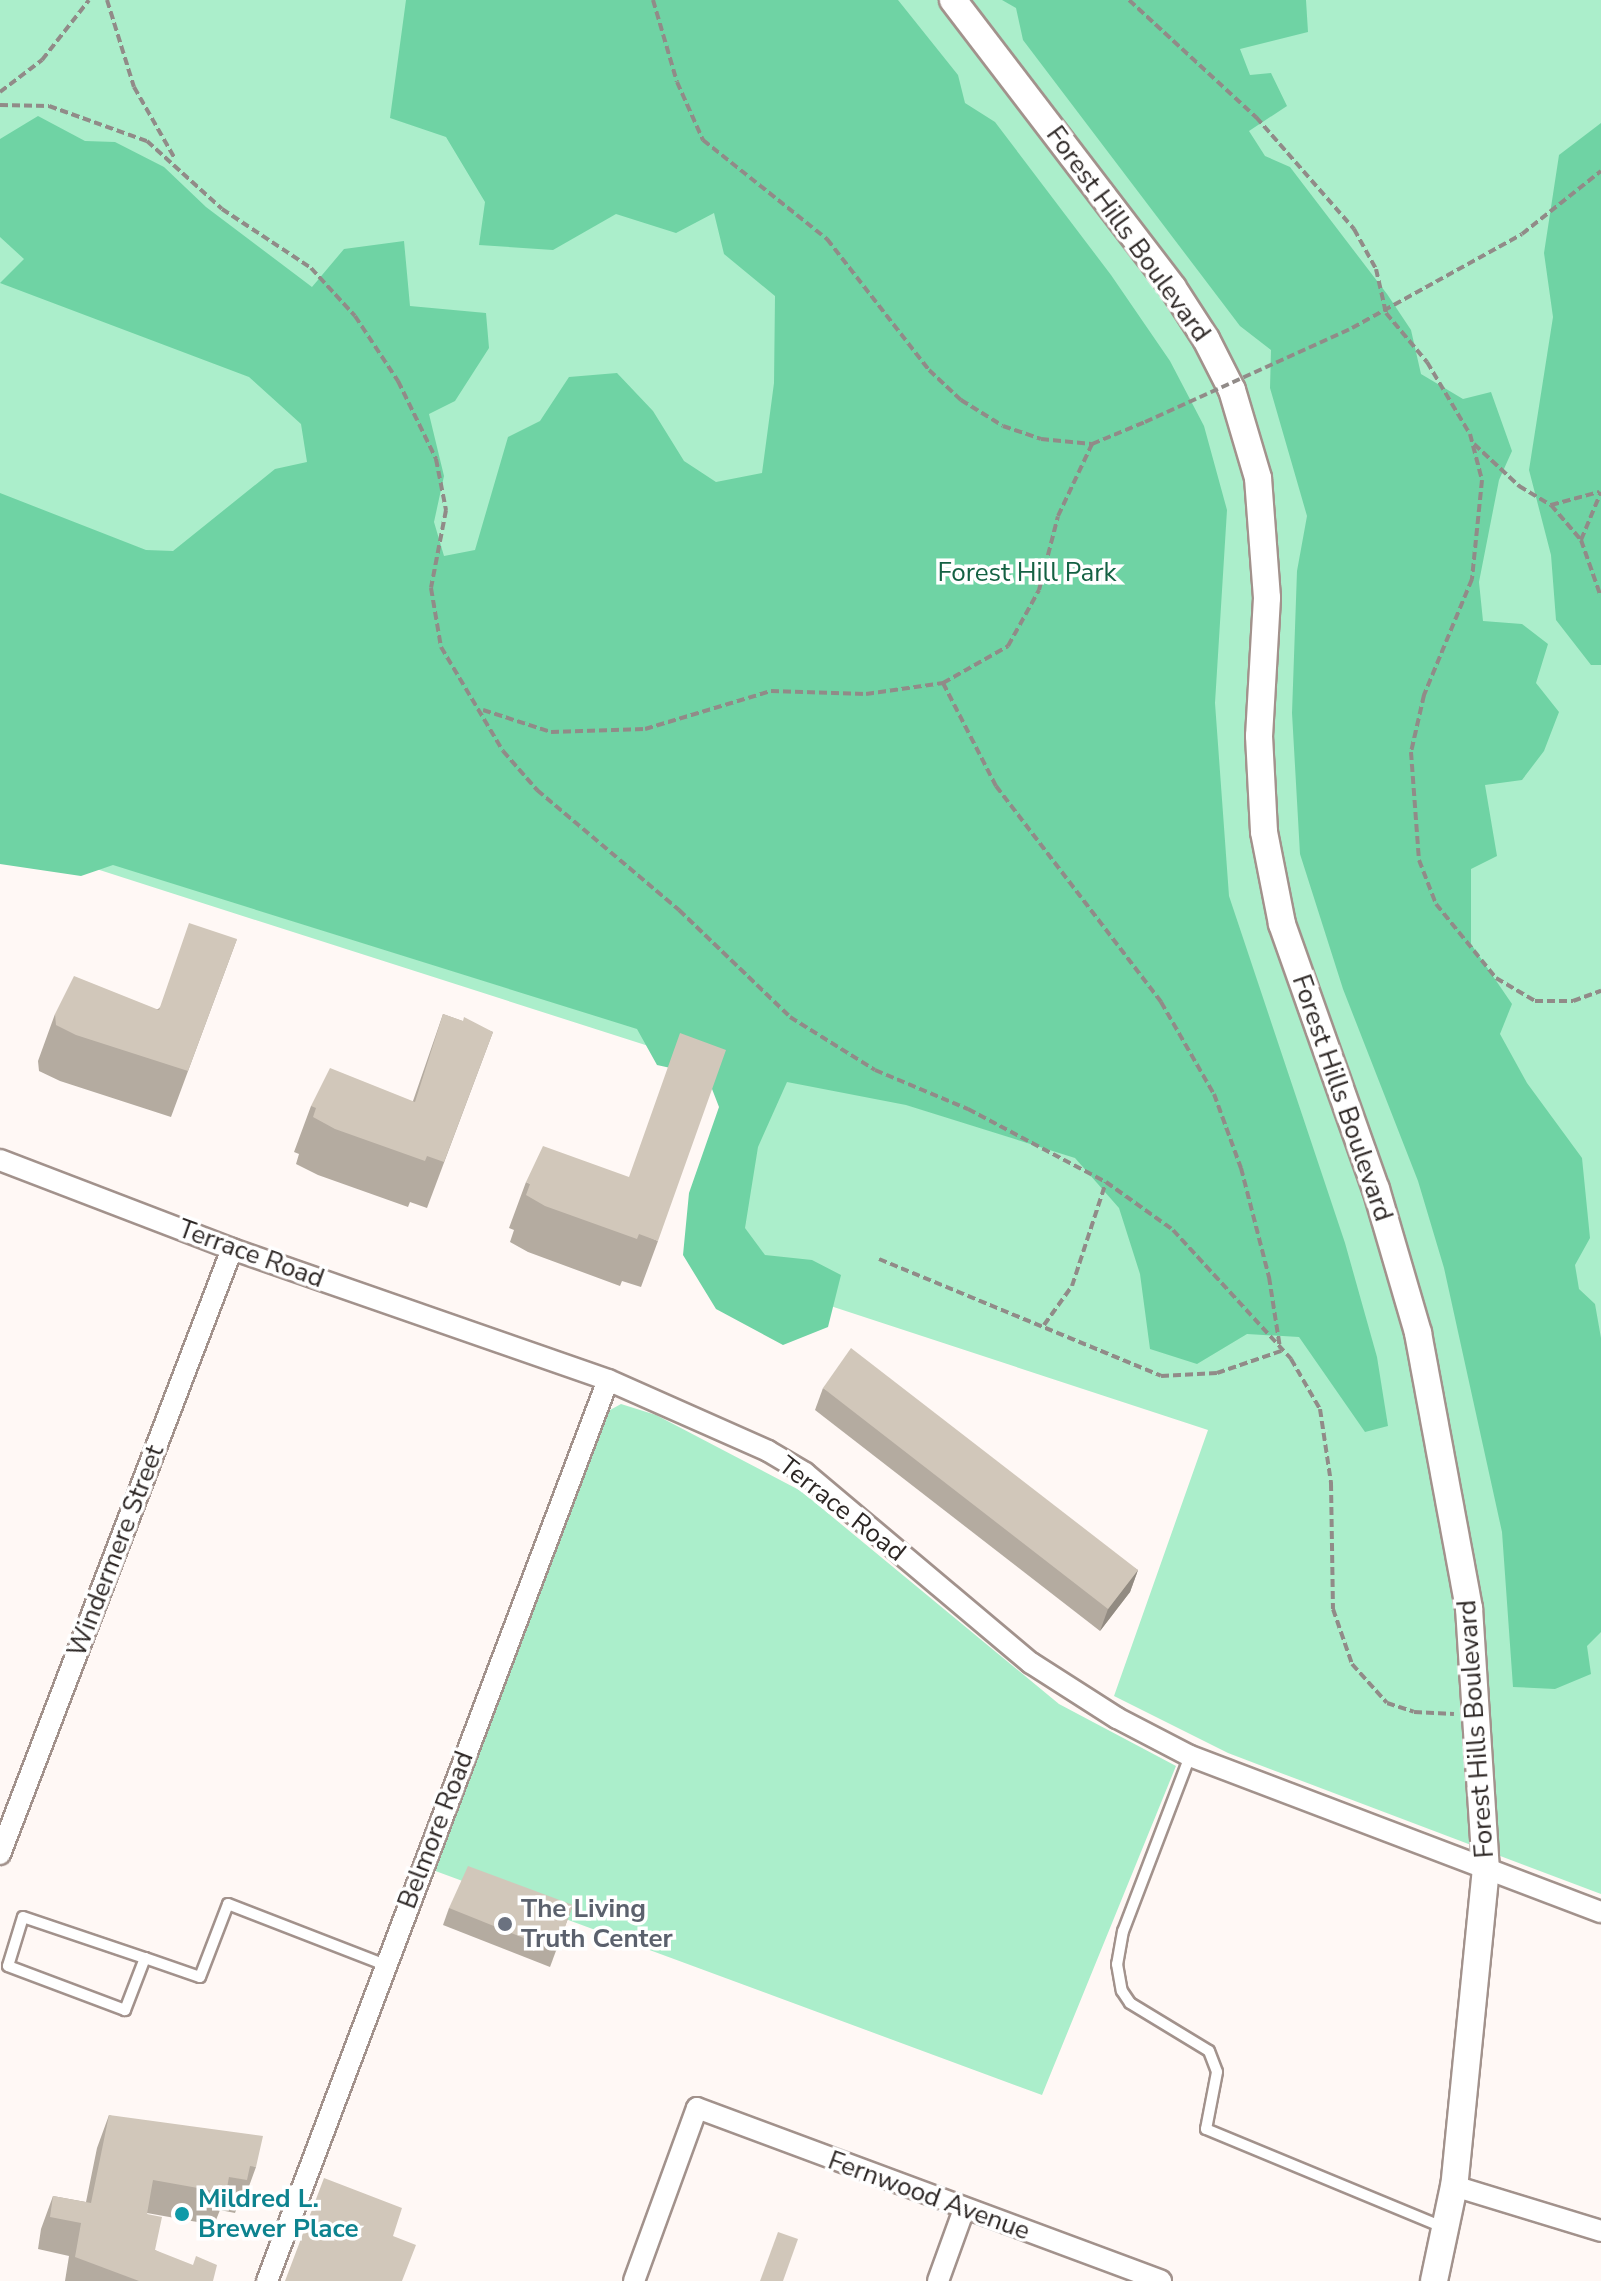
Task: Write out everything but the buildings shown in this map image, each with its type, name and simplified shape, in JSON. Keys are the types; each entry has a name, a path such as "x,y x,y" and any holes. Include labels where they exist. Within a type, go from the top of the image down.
{"street":[{"name":"Forest Hills Boulevard","path":"953,0 1173,288 1232,390 1258,478 1267,598 1259,736 1264,832 1282,924 1376,1189 1418,1333 1469,1608 1486,1868 1454,2186 1434,2281"},
{"name":"Terrace Road","path":"0,1160 232,1249 608,1380 768,1451 805,1473 1058,1683 1190,1756 1601,1912"},
{"name":"Windermere Street","path":"0,1854 232,1249"},
{"name":"Belmore Road","path":"267,2281 608,1380"},
{"name":"Fernwood Avenue","path":"634,2281 697,2108 1161,2281"},
{"path":"1454,2186 1601,2231"},
{"path":"938,2281 964,2209"}],"lane":[{"path":"1190,1756 1123,1931 1117,1964 1122,1991 1130,2003 1209,2051 1216,2063 1206,2129 1447,2229"},
{"path":"145,1958 125,2010 8,1966 23,1917 145,1958 200,1977 228,1904 385,1965"}],"path":[{"path":"0,92 42,60 89,0"},
{"path":"107,0 134,87 179,165"},
{"path":"653,0 677,82 703,140 827,239 929,370 961,400 1003,426 1041,439 1092,444 1386,313 1522,234 1601,171"},
{"path":"1129,0 1256,117 1354,229 1376,269 1386,313 1427,362 1473,444 1482,480 1472,579 1424,695 1411,752 1419,860 1436,904 1496,978 1535,1001 1573,1001 1601,991"},
{"path":"0,105 49,106 105,123 147,141 179,165 222,209 311,268 355,316 398,381 436,459 446,510 431,588 441,647 483,710 503,751 537,790 679,910 790,1017 875,1070 968,1109 1106,1182 1173,1230 1309,1382 1328,1443 1333,1609 1352,1664 1387,1703 1442,1715 1478,1711"},
{"path":"483,710 551,732 645,729 771,691 866,694 943,683 1008,646 1039,590 1058,516 1092,444"},
{"path":"1473,444 1519,486 1551,505 1581,540 1601,597"},
{"path":"1551,505 1601,492"},
{"path":"1581,540 1601,492"},
{"path":"943,683 996,786 1161,1002 1214,1094 1248,1195 1281,1351"},
{"path":"1044,1326 1072,1286 1106,1182"},
{"path":"879,1259 1161,1376 1203,1376 1281,1351"}],"green space":[{"name":"Forest Hill Park","path":"0,0 1601,0 1601,1894 1228,1753 1114,1696 1208,1430 709,1266 773,1086 0,838"},
{"path":"406,0 898,0 958,75 965,103 995,122 1111,275 1170,361 1204,426 1227,510 1215,703 1229,896 1345,1243 1377,1357 1388,1426 1365,1432 1299,1337 1247,1334 1197,1364 1150,1349 1140,1274 1119,1208 1075,1158 906,1105 787,1082 758,1147 745,1228 765,1255 812,1260 841,1275 828,1327 783,1345 716,1309 683,1255 689,1193 719,1107 707,1076 657,1065 637,1029 113,865 81,876 0,864 0,493 146,550 173,551 275,469 307,462 301,424 249,377 0,283 24,259 0,237 0,139 38,116 85,141 115,142 164,167 206,207 312,287 344,249 404,241 410,306 486,313 489,348 455,401 429,414 444,476 434,522 444,556 475,550 508,437 540,421 569,377 617,373 653,411 684,461 716,482 762,473 774,383 775,296 724,254 714,213 676,233 616,214 553,250 479,245 485,202 446,137 390,118"},
{"path":"1002,0 1306,0 1308,32 1240,49 1250,75 1271,73 1287,106 1249,131 1265,156 1290,167 1387,294 1411,330 1421,374 1463,399 1491,392 1512,451 1499,480 1479,582 1483,621 1522,624 1548,644 1536,683 1559,712 1544,751 1522,780 1485,785 1497,856 1471,869 1471,944 1512,1004 1500,1034 1527,1083 1582,1158 1590,1238 1575,1265 1579,1289 1595,1304 1601,1338 1601,1632 1587,1646 1591,1674 1555,1689 1513,1687 1502,1532 1444,1268 1418,1181 1343,989 1300,854 1292,713 1297,571 1307,516 1270,388 1271,350 1240,326 1023,40 1016,8"},
{"path":"1601,123 1601,665 1591,665 1556,620 1551,555 1529,470 1553,317 1544,253 1559,155"},
{"path":"621,1404 656,1415 801,1491 1059,1704 1176,1766 1042,2095 430,1869 601,1415"}],"place":[{"name":"The Living Truth Center","path":"505,1924"},
{"name":"Mildred L. Brewer Place","path":"182,2214"}]}
